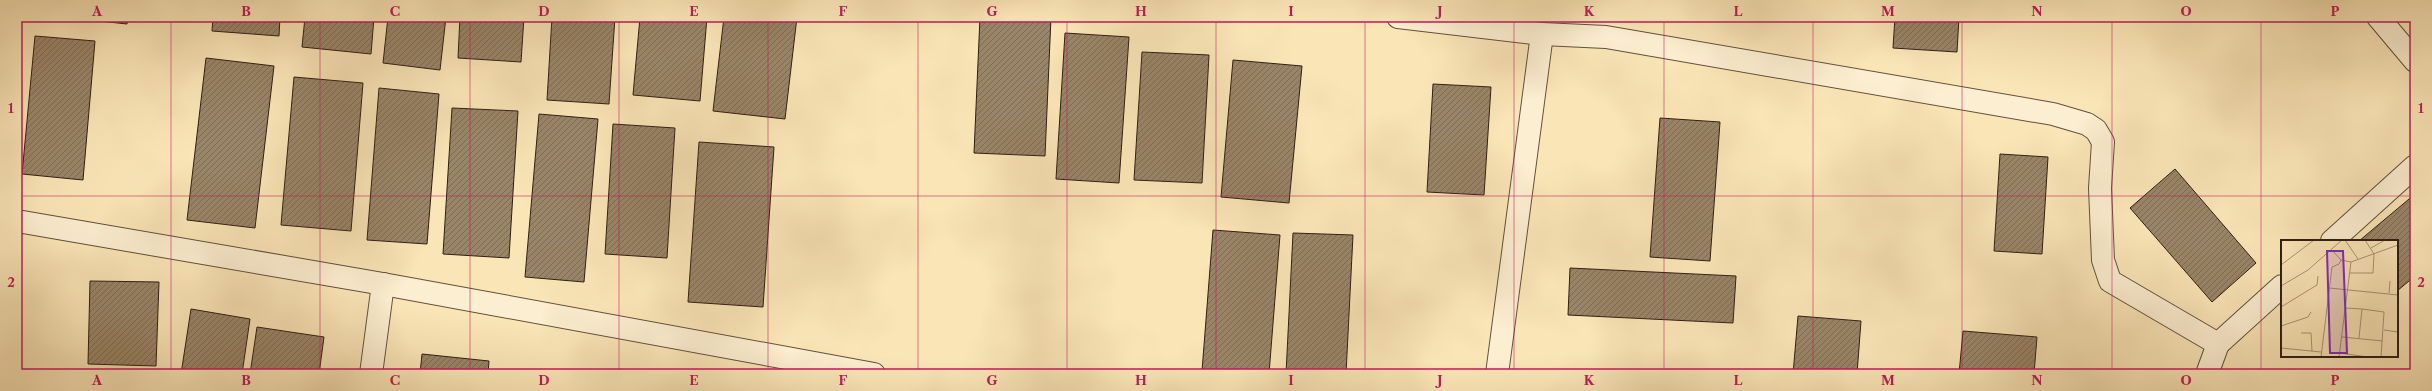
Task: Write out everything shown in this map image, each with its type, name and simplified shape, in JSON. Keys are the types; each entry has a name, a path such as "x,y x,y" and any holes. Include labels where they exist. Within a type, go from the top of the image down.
{"street":[{"path":"1398,17 1542,34 1606,37 2053,114 2087,124 2096,130 2103,142 2100,188 2103,260 2110,282 2218,344"},
{"path":"2378,17 2415,61"},
{"path":"1497,374 1542,34"},
{"path":"2333,240 2415,166"},
{"path":"17,221 383,284 874,374"},
{"path":"371,374 383,284"},
{"path":"2207,374 2218,344 2281,287"}],"building":[{"path":"62,17 128,17 127,24"},
{"path":"213,17 280,17 279,36 212,31"},
{"path":"305,17 374,17 371,54 302,47"},
{"path":"388,17 446,17 440,70 383,63"},
{"path":"460,17 524,17 521,62 458,58"},
{"path":"552,17 615,17 609,104 547,100"},
{"path":"640,17 707,17 700,101 633,95"},
{"path":"724,17 797,17 785,119 713,111"},
{"path":"980,17 1051,17 1045,156 974,153"},
{"path":"1895,17 1959,17 1957,52 1893,48"},
{"path":"1065,33 1129,37 1119,183 1056,179"},
{"path":"35,36 95,41 83,180 22,174"},
{"path":"1142,52 1209,55 1202,183 1134,180"},
{"path":"206,58 274,66 255,228 187,220"},
{"path":"1233,60 1302,66 1289,203 1221,197"},
{"path":"294,77 363,83 351,231 281,225"},
{"path":"1433,84 1491,87 1484,195 1427,192"},
{"path":"379,88 439,94 427,244 367,240"},
{"path":"452,108 518,111 509,258 443,254"},
{"path":"539,114 598,119 584,282 525,277"},
{"path":"1660,118 1720,122 1710,261 1650,257"},
{"path":"613,124 675,128 667,258 605,254"},
{"path":"699,142 774,147 763,307 688,302"},
{"path":"2000,154 2048,157 2042,254 1994,251"},
{"path":"2175,169 2256,263 2212,302 2130,208"},
{"path":"2415,194 2415,276 2398,290 2398,240 2360,240"},
{"path":"1213,230 1280,235 1269,374 1202,371"},
{"path":"1293,233 1353,235 1346,374 1286,374"},
{"path":"1570,268 1736,276 1733,323 1568,315"},
{"path":"90,281 159,282 156,366 88,364"},
{"path":"191,309 250,319 242,374 181,374"},
{"path":"1798,316 1861,321 1857,374 1793,374"},
{"path":"257,327 324,337 319,374 250,374"},
{"path":"1963,331 2037,337 2034,374 1959,374"},
{"path":"422,354 489,361 488,374 420,374"}]}
